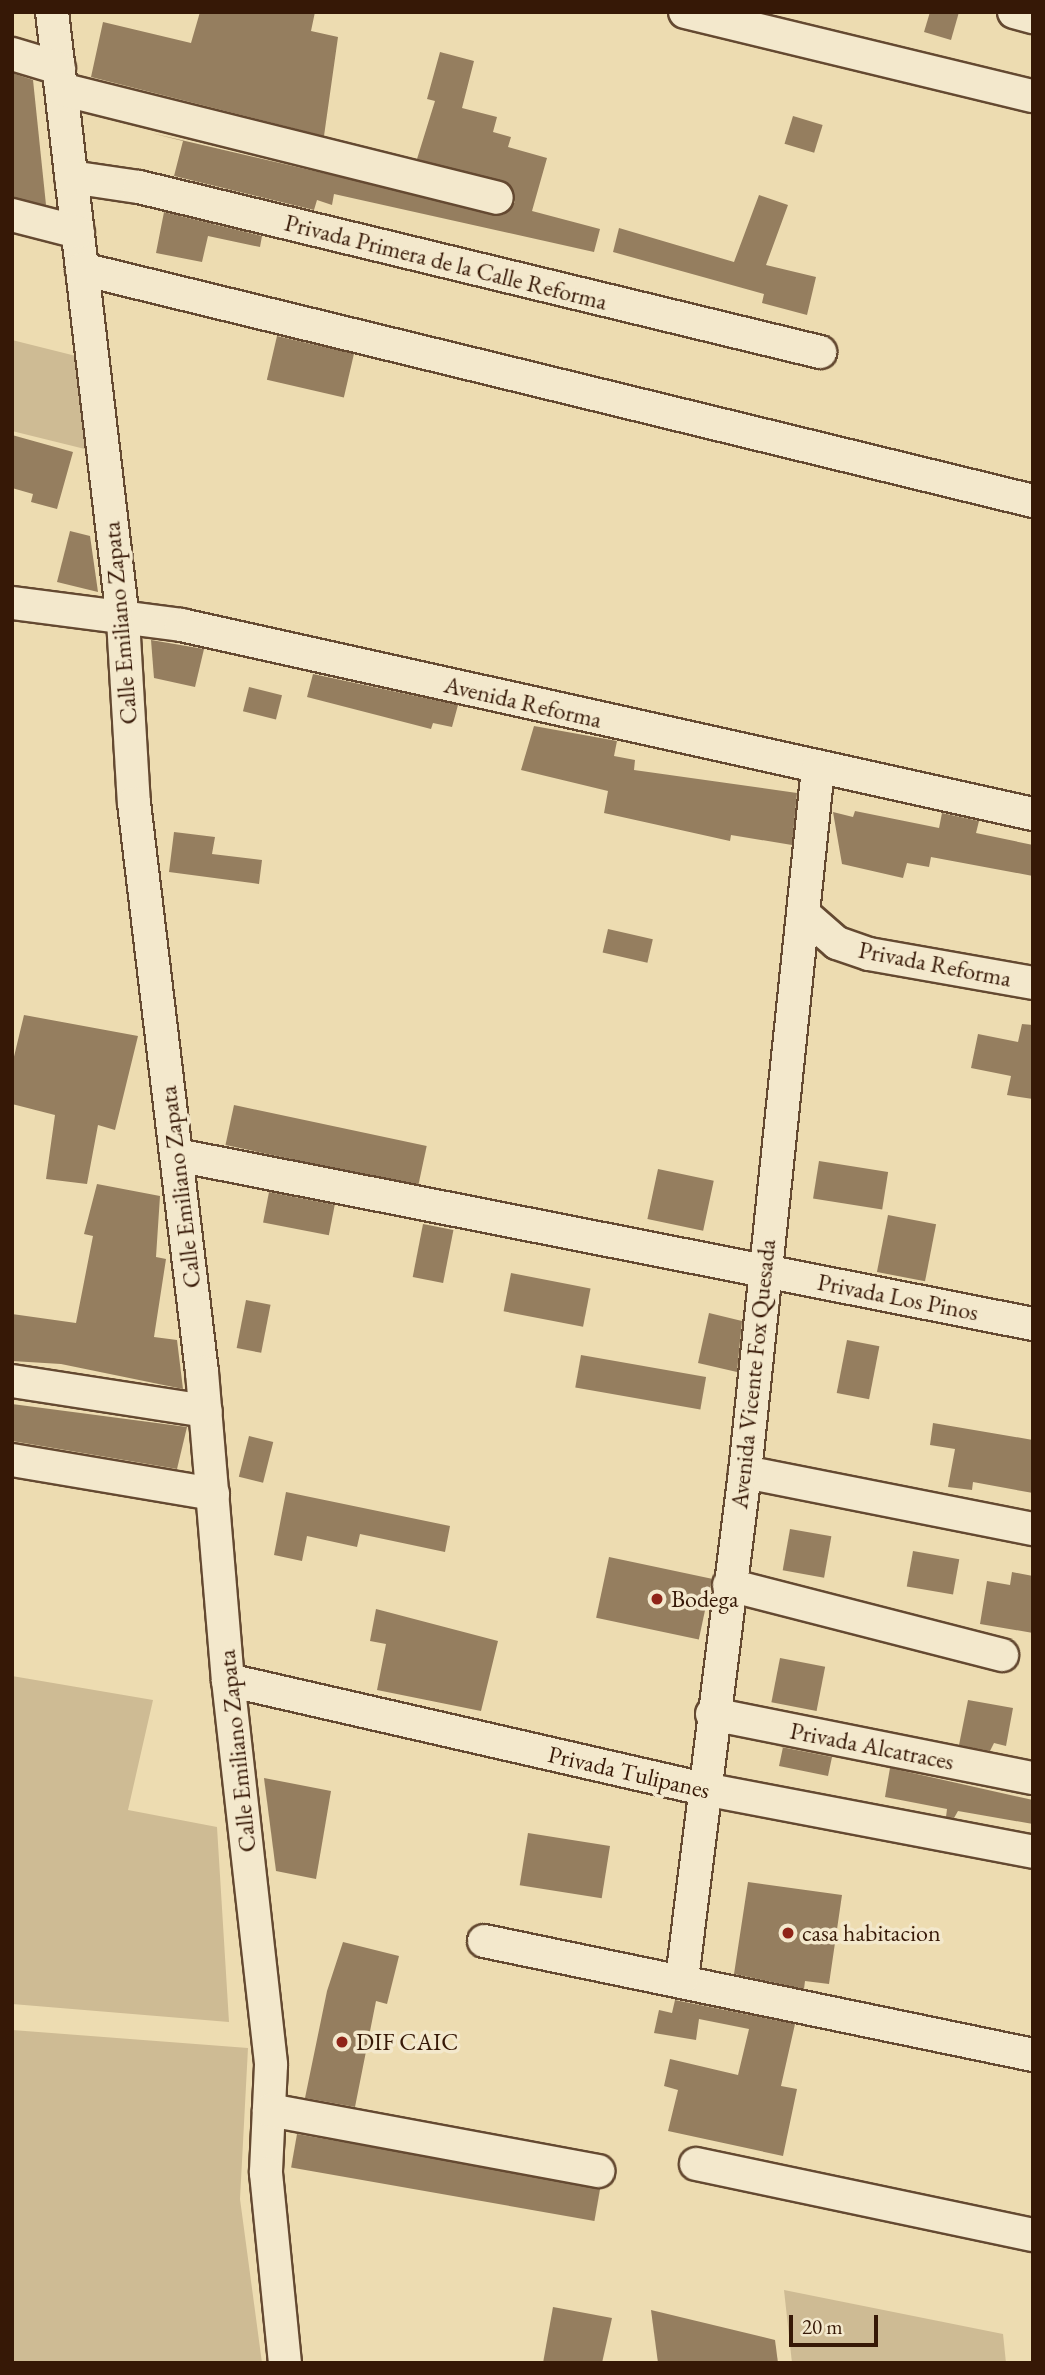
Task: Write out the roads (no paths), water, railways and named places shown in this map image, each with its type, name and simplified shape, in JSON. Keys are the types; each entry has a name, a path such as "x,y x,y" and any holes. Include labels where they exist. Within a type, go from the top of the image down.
{"street":[{"name":"Calle Emiliano Zapata","path":"52,12 123,620 134,803 206,1411 228,1680 271,2066 271,2256 285,2363"},
{"path":"685,12 1033,96"},
{"path":"1014,12 1033,17"},
{"path":"12,54 60,78 497,198"},
{"name":"Privada Primera de la Calle Reforma","path":"71,177 139,187 820,352"},
{"path":"12,215 78,232"},
{"path":"82,269 1033,501"},
{"name":"Avenida Reforma","path":"12,603 123,620 181,625 1033,814"},
{"name":"Avenida Vicente Fox Quesada","path":"682,1979 712,1714 745,1472 763,1270 806,916 818,768"},
{"name":"Privada Reforma","path":"806,916 837,943 869,954 1033,983"},
{"name":"Privada Los Pinos","path":"177,1155 1033,1324"},
{"path":"12,1381 206,1411"},
{"path":"12,1460 213,1494"},
{"path":"745,1472 1033,1529"},
{"path":"729,1584 1002,1656"},
{"name":"Privada Tulipanes","path":"228,1680 704,1789 1033,1852"},
{"name":"Privada Alcatraces","path":"712,1714 1033,1777"},
{"path":"484,1941 682,1979 1033,2055"},
{"path":"269,2110 598,2171"},
{"path":"696,2164 1033,2235"}],"place":[{"name":"Bodega","path":"657,1599"},
{"name":"casa habitacion","path":"788,1933"},
{"name":"DIF CAIC","path":"342,2042"}]}
